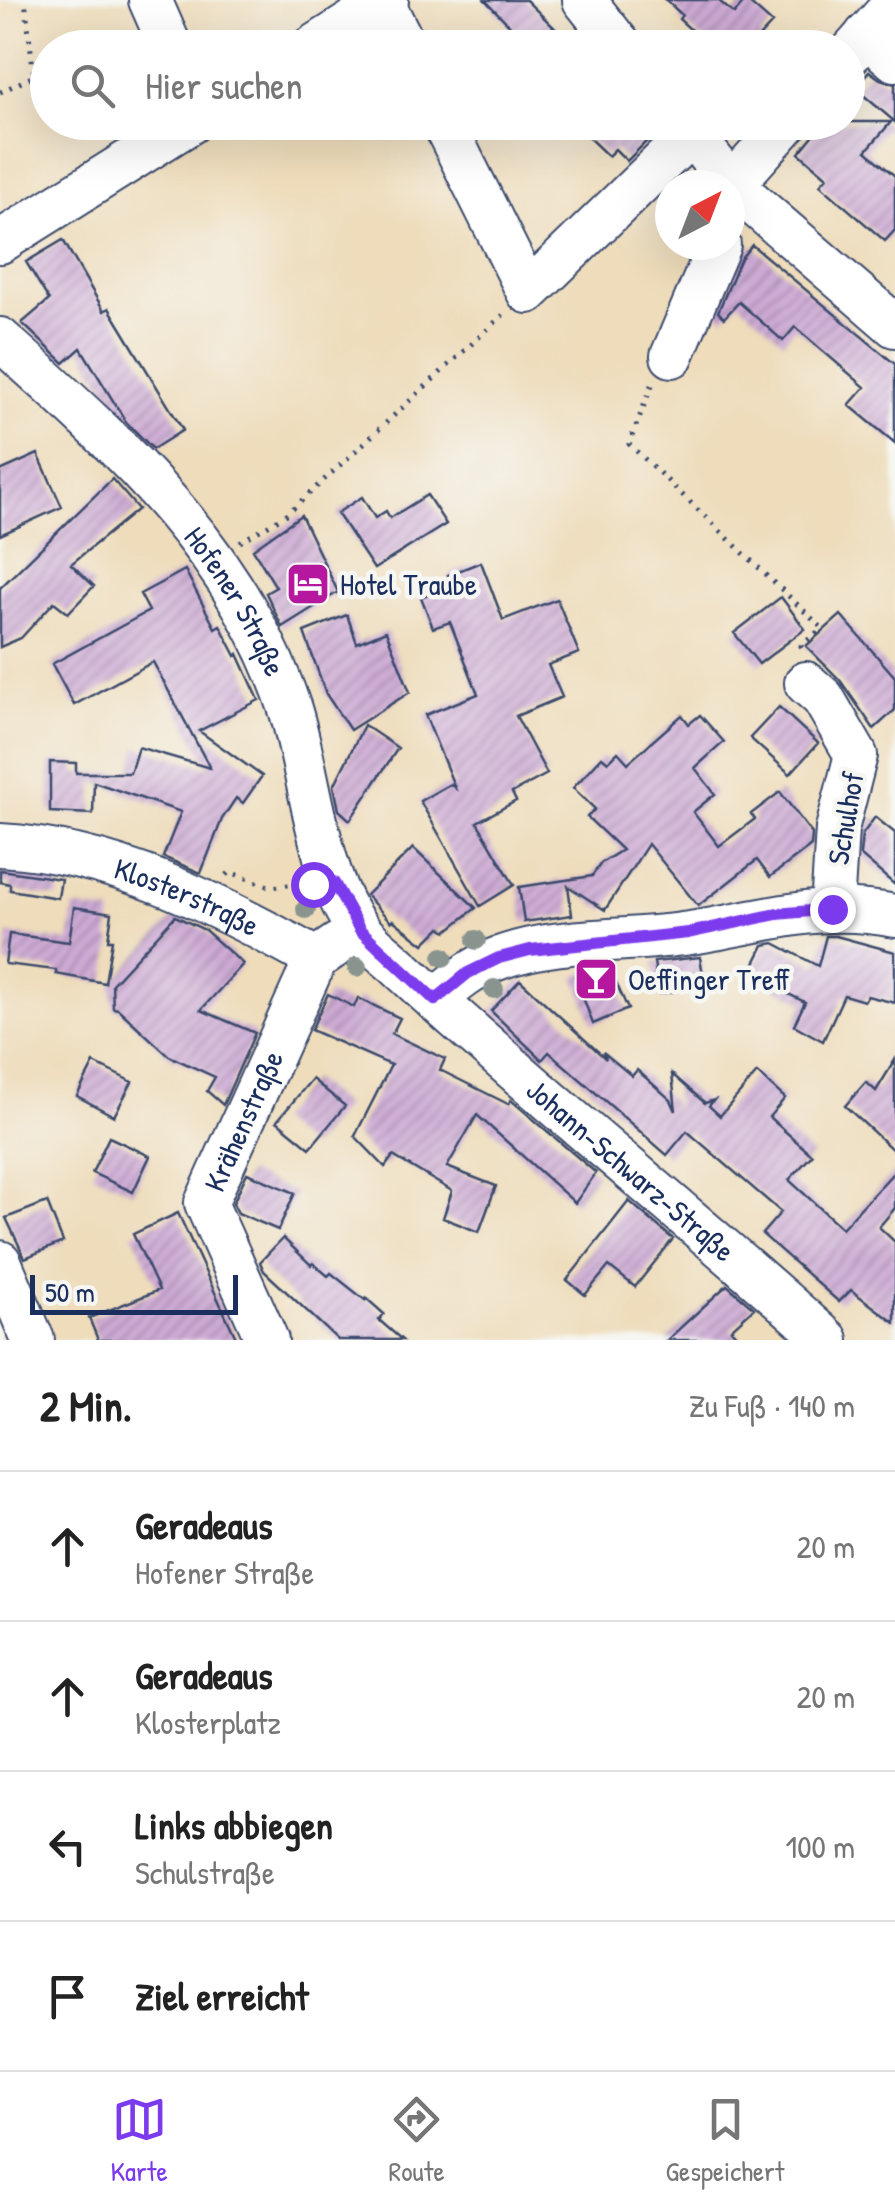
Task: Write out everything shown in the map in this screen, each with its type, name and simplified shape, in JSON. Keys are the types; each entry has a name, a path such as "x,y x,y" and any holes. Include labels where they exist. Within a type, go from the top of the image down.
{"street":[{"path":"150,0 163,30"},
{"path":"584,0 608,30"},
{"path":"340,30 385,1 398,30"},
{"path":"870,50 895,2"},
{"path":"0,242 163,140"},
{"path":"452,140 528,292 674,140"},
{"path":"694,140 714,170"},
{"path":"745,183 775,140"},
{"path":"745,208 895,326"},
{"path":"674,351 713,260"},
{"name":"Hofener Straße","path":"0,338 116,443 185,518 214,557 250,617 290,707 334,883 360,930"},
{"name":"Schulhof","path":"806,663 856,755 837,829 832,909"},
{"name":"Klosterstraße","path":"0,845 30,846 131,872 210,902 316,958"},
{"path":"435,1000 468,973 499,958 530,950 688,933 777,914 832,909 895,916"},
{"path":"316,958 360,930"},
{"name":"Johann-Schwarz-Straße","path":"360,930 579,1128 746,1266 827,1340"},
{"name":"Krähenstraße","path":"266,1340 206,1203 316,958"},
{"path":"4,1282 33,1340"}],"path":[{"path":"25,0 30,42"},
{"path":"0,92 30,78"},
{"path":"214,557 287,514 528,292"},
{"path":"674,351 667,350 629,444 822,628 806,663"},
{"path":"210,902 230,872 272,887 334,883"}],"building":[{"path":"485,0 526,0 557,30 514,30"},
{"path":"666,0 718,0 734,14 746,0 772,23 766,30 691,30 679,19 682,15"},
{"path":"869,71 895,84 895,122 865,96 865,76"},
{"path":"865,122 891,122 866,151 895,176 895,230 885,241 820,185 827,177 799,153 809,140 865,140"},
{"path":"591,140 648,140 627,161 615,149 608,156"},
{"path":"63,240 104,311 109,308 183,430 153,449 126,422 81,348 64,363 22,323 49,300 26,262"},
{"path":"752,245 895,364 895,443 849,405 865,387 795,327 783,341 739,302 724,318 718,312"},
{"path":"38,454 62,507 0,535 0,471"},
{"path":"112,479 138,509 71,564 94,586 68,613 54,602 21,638 0,647 0,588"},
{"path":"427,495 446,524 374,569 337,513 362,497 375,518 386,511 390,518"},
{"name":"Hotel Traube","path":"301,515 338,592 282,627 266,593 276,587 253,549"},
{"path":"481,562 503,620 557,599 579,653 548,665 562,697 516,716 547,774 512,793 516,801 477,822 514,885 480,906 420,801 450,784 455,788 425,715 478,694 450,622 433,628 421,597 452,584 448,575"},
{"path":"185,570 215,628 220,625 238,654 259,700 199,731 262,776 243,803 236,798 222,819 201,873 163,857 181,812 94,782 93,814 50,812 50,762 76,763 76,773 130,773 138,747 210,768 153,662 74,705 52,664 149,611 140,594"},
{"path":"781,597 805,629 759,664 734,633"},
{"path":"347,615 357,643 386,631 410,692 350,730 326,694 304,632"},
{"path":"841,615 895,677 895,710 874,729 840,680 806,646"},
{"path":"779,707 818,743 790,774 750,738"},
{"path":"682,715 689,724 700,715 724,742 695,768 715,794 693,812 719,846 755,819 751,814 780,792 812,834 811,846 770,877 757,860 698,906 648,844 605,910 568,886 572,915 524,922 519,887 592,876 601,863 622,850 587,817 595,809 573,788 602,757 608,762 618,752 628,763"},
{"path":"364,725 398,748 350,820 339,810 334,786"},
{"path":"875,817 895,833 895,885 860,855 862,835"},
{"path":"413,848 476,908 447,931 441,927 424,944 391,922 366,895"},
{"path":"0,870 61,879 58,898 10,890 10,884 0,882"},
{"path":"74,907 112,913 105,983 56,974 56,970 5,964 9,934 69,942"},
{"path":"175,916 205,930 243,964 201,1010 255,1033 223,1105 207,1091 215,1077 169,1056 113,1008 112,984"},
{"path":"826,936 895,952 895,1003 844,995 823,1041 794,1025 805,1002 749,975 764,945 774,943 818,966"},
{"path":"700,957 705,986 659,994 654,962"},
{"path":"608,965 628,1009 593,1024 575,976"},
{"path":"520,980 606,1059 603,1052 632,1076 637,1070 671,1100 676,1111 672,1074 705,1103 714,1100 709,1106 720,1116 757,1073 785,1098 769,1117 812,1155 789,1180 842,1228 895,1171 895,1208 879,1227 895,1242 895,1323 851,1290 839,1302 762,1234 781,1212 687,1131 667,1155 549,1052 542,1060 491,1011"},
{"path":"328,994 354,1007 358,998 400,1018 392,1034 445,1059 440,1070 508,1104 511,1100 596,1173 575,1203 477,1115 447,1167 496,1186 479,1232 443,1218 452,1191 393,1156 385,1167 355,1136 391,1065 311,1030"},
{"path":"895,1060 895,1152 845,1106 866,1082 876,1091"},
{"path":"94,1063 132,1082 114,1116 77,1096"},
{"path":"312,1079 345,1106 310,1148 277,1121"},
{"path":"109,1137 150,1156 133,1192 92,1173"},
{"path":"247,1173 295,1193 278,1230 238,1213 233,1203"},
{"path":"629,1201 673,1239 635,1287 609,1266 585,1295 567,1280"},
{"path":"47,1202 63,1242 25,1258 6,1218"},
{"path":"178,1213 237,1340 98,1340 89,1318 159,1290 133,1234"},
{"path":"283,1238 311,1265 328,1276 331,1273 366,1298 384,1314 379,1320 402,1340 338,1340 264,1271 260,1262"},
{"path":"727,1285 754,1308 731,1329 741,1340 667,1340"}],"place":[{"name":"Hotel Traube","path":"308,584"},
{"name":"Oeffinger Treff","path":"596,979"}],"route":[{"path":"313,884 334,883 360,930 435,1000 468,973 499,958 530,950 688,933 777,914 832,909"}]}
